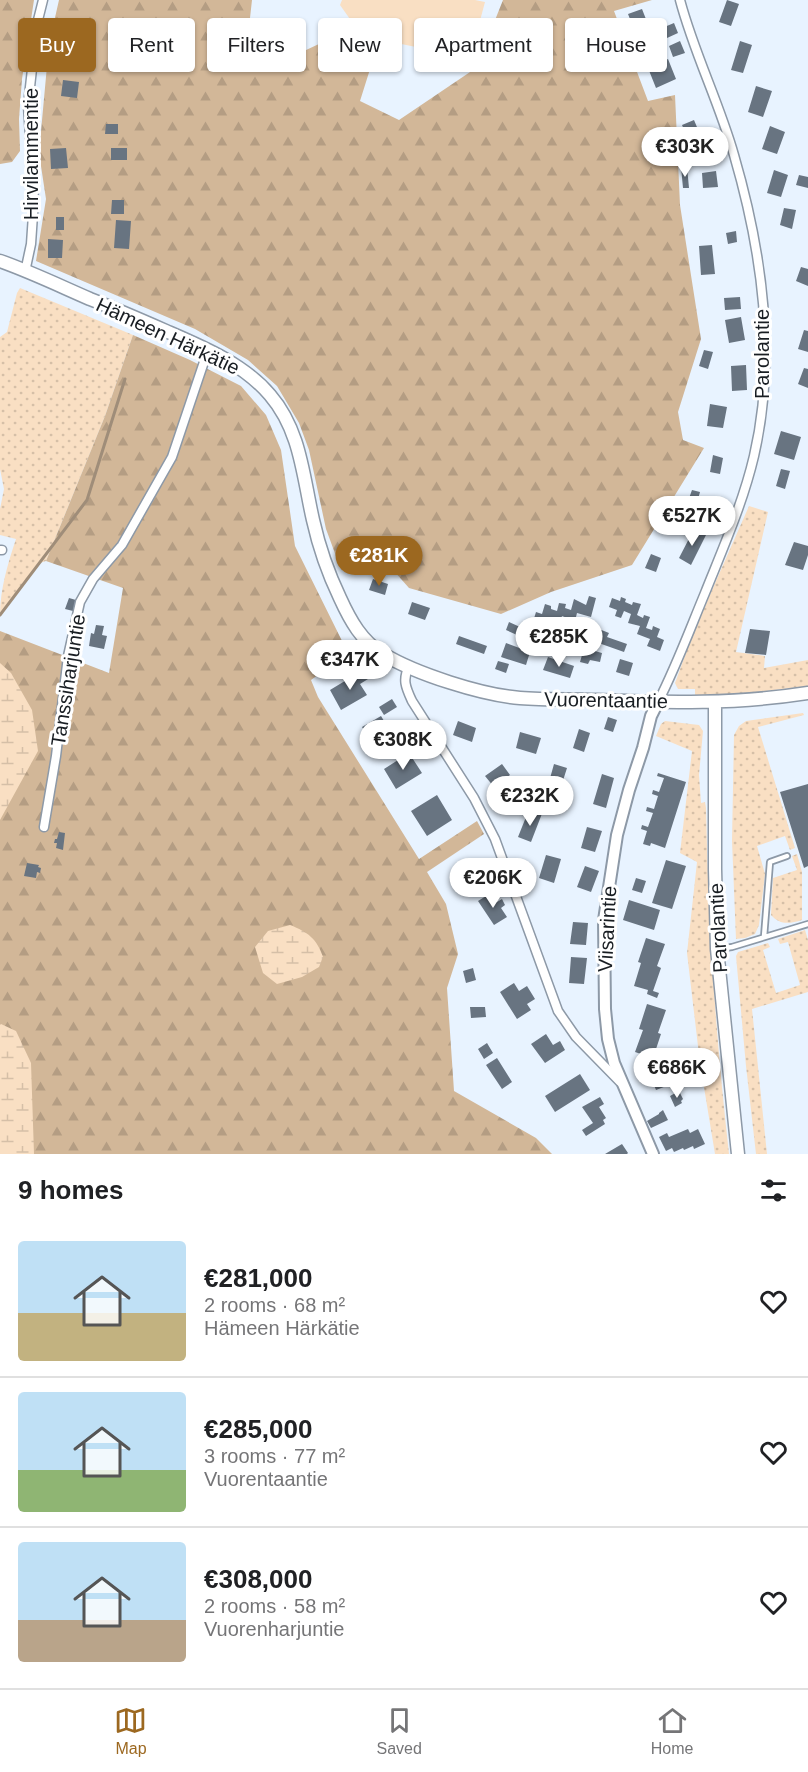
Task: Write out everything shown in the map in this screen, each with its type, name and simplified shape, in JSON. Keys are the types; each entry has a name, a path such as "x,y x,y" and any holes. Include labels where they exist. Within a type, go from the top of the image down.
{"main road":[{"name":"Hämeen Härkätie","path":"0,261 208,350 262,385 276,401 286,419 302,460 317,539 341,601 363,638 384,655 409,666"},
{"name":"Vuorentaantie","path":"409,666 473,689 519,698 716,702 778,698 808,693"},
{"name":"Parolantie","path":"716,702 717,949 738,1154"}],"street":[{"name":"Hirvilammentie","path":"25,272 31,244 34,200 28,105 43,0"},
{"name":"Parolantie","path":"658,702 723,547 745,488 760,427 764,399 762,292 753,234 718,104 680,0"},
{"name":"Tanssiharjuntie","path":"44,827 56,756 68,656 80,602 93,579 123,545 172,457 208,350"},
{"path":"409,666 404,684 495,838 558,1011 576,1037 623,1085"},
{"name":"Viisarintie","path":"653,1154 614,1062 608,1039 605,1009 604,920 617,835 628,790 643,748 651,716 658,702"}],"lane":[{"path":"764,937 770,862 787,856"},
{"path":"717,949 732,947 808,924"}],"green space":[{"path":"0,0 34,0 31,18 18,18 18,72 23,72 19,119 20,151 12,162 0,164"},
{"path":"59,0 252,0 250,18 207,18 207,72 306,72 306,50 318,44 318,72 369,72 360,101 399,120 470,72 553,72 553,18 496,18 503,0 652,0 614,11 617,18 565,18 565,72 637,72 648,101 675,95 680,205 701,339 678,412 683,440 704,448 632,565 551,592 501,614 409,588 386,562 366,559 340,567 326,529 309,450 299,423 277,386 248,360 195,329 36,261 46,199 39,153 46,72 96,72 96,18 55,18"},
{"path":"342,0 475,0 485,2 481,18 414,18 414,47 402,44 402,18 349,18 340,5"},
{"path":"20,288 133,335 105,416 46,561 40,563 0,615 7,567 16,539 0,535 0,509 4,489 0,469 0,337 7,332"},
{"path":"133,335 241,386 266,415 281,450 295,546 348,653 311,680 318,697 419,859 477,821 484,834 427,872 446,904 458,954 447,988 454,1091 536,1138 552,1154 0,1154 0,631 109,673 123,588 46,561 105,416"},
{"path":"749,506 768,512 736,652 765,656 764,668 808,660 808,686 732,695 695,695 695,689 678,689 675,683 694,631"},
{"path":"0,663 11,673 32,710 38,751 0,820"},
{"path":"803,713 804,715 758,727 795,848 790,850 785,836 757,846 765,874 759,925 755,934 736,939 732,841 734,735 739,726 746,721"},
{"path":"665,721 699,725 703,731 699,775 701,803 705,802 706,808 713,981 729,1154 715,1154 700,1063 687,953 697,862 680,853 692,751 656,736 661,724"},
{"path":"797,854 802,872 802,920 781,922 771,915 773,878 797,870 792,856"},
{"path":"290,925 311,937 318,945 323,957 319,967 302,977 277,984 263,973 255,947 268,931"},
{"path":"805,930 808,940 808,992 752,1009 767,1154 756,1154 736,956 738,952 768,943 770,947 763,950 776,993 800,985 788,942 780,944 778,939"},
{"path":"1,1024 16,1031 31,1063 34,1154 0,1154"}],"building":[{"path":"727,0 739,4 731,26 719,22"},
{"path":"642,9 646,18 630,18 628,14"},
{"path":"674,23 678,33 667,38 667,26"},
{"path":"680,41 685,53 673,57 669,46"},
{"path":"740,41 752,45 743,73 731,70"},
{"path":"667,59 676,79 656,88 650,72 667,72"},
{"path":"63,80 79,82 77,98 61,96"},
{"path":"756,86 772,91 763,117 748,112"},
{"path":"694,120 702,139 690,144 682,125"},
{"path":"106,124 118,124 118,134 105,134"},
{"path":"770,126 785,132 777,154 762,149"},
{"path":"66,148 68,168 51,169 50,149"},
{"path":"111,148 127,148 127,160 111,160"},
{"path":"681,167 687,167 689,188 683,188"},
{"path":"774,170 788,175 781,197 767,193"},
{"path":"716,171 718,187 703,188 702,173"},
{"path":"799,175 808,177 808,188 796,185"},
{"path":"112,200 124,200 124,214 111,214"},
{"path":"784,208 796,210 792,229 780,225"},
{"path":"56,217 64,217 64,230 56,230"},
{"path":"116,220 131,221 129,249 114,248"},
{"path":"736,231 737,242 728,244 726,233"},
{"path":"48,239 63,240 62,258 48,258"},
{"path":"712,245 715,274 701,275 699,246"},
{"path":"801,267 808,269 808,286 796,281"},
{"path":"740,297 741,309 725,310 724,298"},
{"path":"741,317 745,340 729,343 725,320"},
{"path":"804,330 808,331 808,352 798,349"},
{"path":"704,350 713,352 708,369 699,366"},
{"path":"746,365 747,390 732,391 731,366"},
{"path":"804,368 808,369 808,388 798,384"},
{"path":"710,404 727,407 723,428 707,426"},
{"path":"781,431 801,437 794,460 774,454"},
{"path":"713,455 723,458 720,474 710,472"},
{"path":"781,469 790,471 785,489 776,486"},
{"path":"692,490 700,492 697,503 688,501"},
{"path":"694,529 706,535 691,565 679,558"},
{"path":"794,542 808,546 808,555 803,570 785,565"},
{"path":"651,554 661,558 656,572 645,568"},
{"path":"373,579 388,584 385,595 369,590"},
{"path":"589,596 596,598 591,617 577,613 575,621 562,616 559,625 548,620 545,629 532,625 536,612 542,614 545,604 557,611 559,603 566,604 565,608 571,610 574,599 586,605"},
{"path":"621,597 632,605 633,602 641,604 637,615 643,618 644,615 650,617 646,628 652,630 653,626 660,629 657,637 664,640 660,651 647,646 650,639 637,634 640,626 628,623 631,614 624,611 621,618 615,616 617,610 609,607 612,598 620,601"},
{"path":"69,598 76,600 73,611 65,609"},
{"path":"412,602 430,608 425,620 408,614"},
{"path":"509,622 520,627 517,635 506,630"},
{"path":"96,625 104,626 102,635 107,636 104,649 89,646 91,633 94,634"},
{"path":"579,627 592,632 594,627 609,633 607,637 627,644 624,652 576,635"},
{"path":"750,629 770,631 766,655 745,653"},
{"path":"459,636 487,646 484,654 456,644"},
{"path":"506,643 530,652 526,665 501,657"},
{"path":"584,648 602,653 600,662 590,660 588,664 580,662"},
{"path":"548,657 574,666 570,678 543,670"},
{"path":"620,659 633,663 629,676 616,672"},
{"path":"498,661 509,664 506,673 495,669"},
{"path":"363,670 368,679 360,684 367,695 341,710 330,690"},
{"path":"392,699 397,707 384,715 379,707"},
{"path":"381,716 392,734 370,748 366,741 369,739 362,727"},
{"path":"608,717 617,720 613,732 604,729"},
{"path":"458,721 476,728 472,742 453,735"},
{"path":"579,729 590,733 584,752 573,748"},
{"path":"520,732 541,738 536,754 516,748"},
{"path":"409,753 422,773 396,789 384,769"},
{"path":"502,764 510,775 494,787 485,776"},
{"path":"554,764 567,768 559,793 547,789"},
{"path":"658,773 686,782 665,848 651,843 650,846 643,844 647,831 641,829 642,825 648,827 653,813 646,811 647,807 654,809 658,796 652,794 653,790 659,792 664,778 657,776"},
{"path":"602,774 614,778 606,808 593,804"},
{"path":"808,784 808,866 804,868 780,792"},
{"path":"437,795 452,820 427,836 411,811"},
{"path":"537,809 543,811 531,842 518,837 526,817 534,819"},
{"path":"587,827 602,831 595,852 581,848"},
{"path":"59,832 65,833 63,850 56,848 57,843 54,843"},
{"path":"546,855 561,859 554,883 539,878"},
{"path":"472,859 475,875 462,878 459,862"},
{"path":"666,860 686,866 672,909 652,903"},
{"path":"27,863 39,865 38,867 41,868 36,878 24,876"},
{"path":"585,866 599,871 591,892 577,887"},
{"path":"636,878 646,881 642,893 632,890"},
{"path":"491,893 497,902 502,899 505,905 501,908 507,917 494,925 478,901"},
{"path":"629,900 660,910 654,930 623,920"},
{"path":"573,922 588,923 586,945 570,944"},
{"path":"646,938 665,944 657,966 661,968 653,991 659,993 657,998 647,994 648,990 634,986 641,963 638,962"},
{"path":"571,957 587,958 584,984 569,983"},
{"path":"473,968 476,980 466,983 463,971"},
{"path":"514,983 519,991 527,986 535,999 527,1004 531,1010 517,1019 500,992"},
{"path":"647,1004 666,1010 653,1058 635,1052 643,1030 639,1029"},
{"path":"470,1007 485,1007 486,1017 471,1018"},
{"path":"546,1034 553,1045 560,1041 565,1050 545,1063 531,1044"},
{"path":"487,1043 493,1053 484,1059 478,1049"},
{"path":"497,1058 512,1082 502,1089 486,1065"},
{"path":"663,1070 671,1082 656,1090 650,1075"},
{"path":"580,1074 590,1090 555,1112 545,1096"},
{"path":"679,1091 683,1099 682,1103 675,1107 670,1096"},
{"path":"600,1097 604,1104 599,1107 606,1118 603,1120 605,1124 586,1136 582,1130 593,1123 582,1107"},
{"path":"663,1110 668,1120 651,1128 647,1121"},
{"path":"688,1129 690,1133 698,1129 705,1144 694,1149 693,1146 674,1152 672,1148 666,1151 659,1137 667,1133 669,1137"},
{"path":"622,1144 627,1154 605,1154"}],"waterway":[{"path":"0,615 87,500 125,379"}]}
